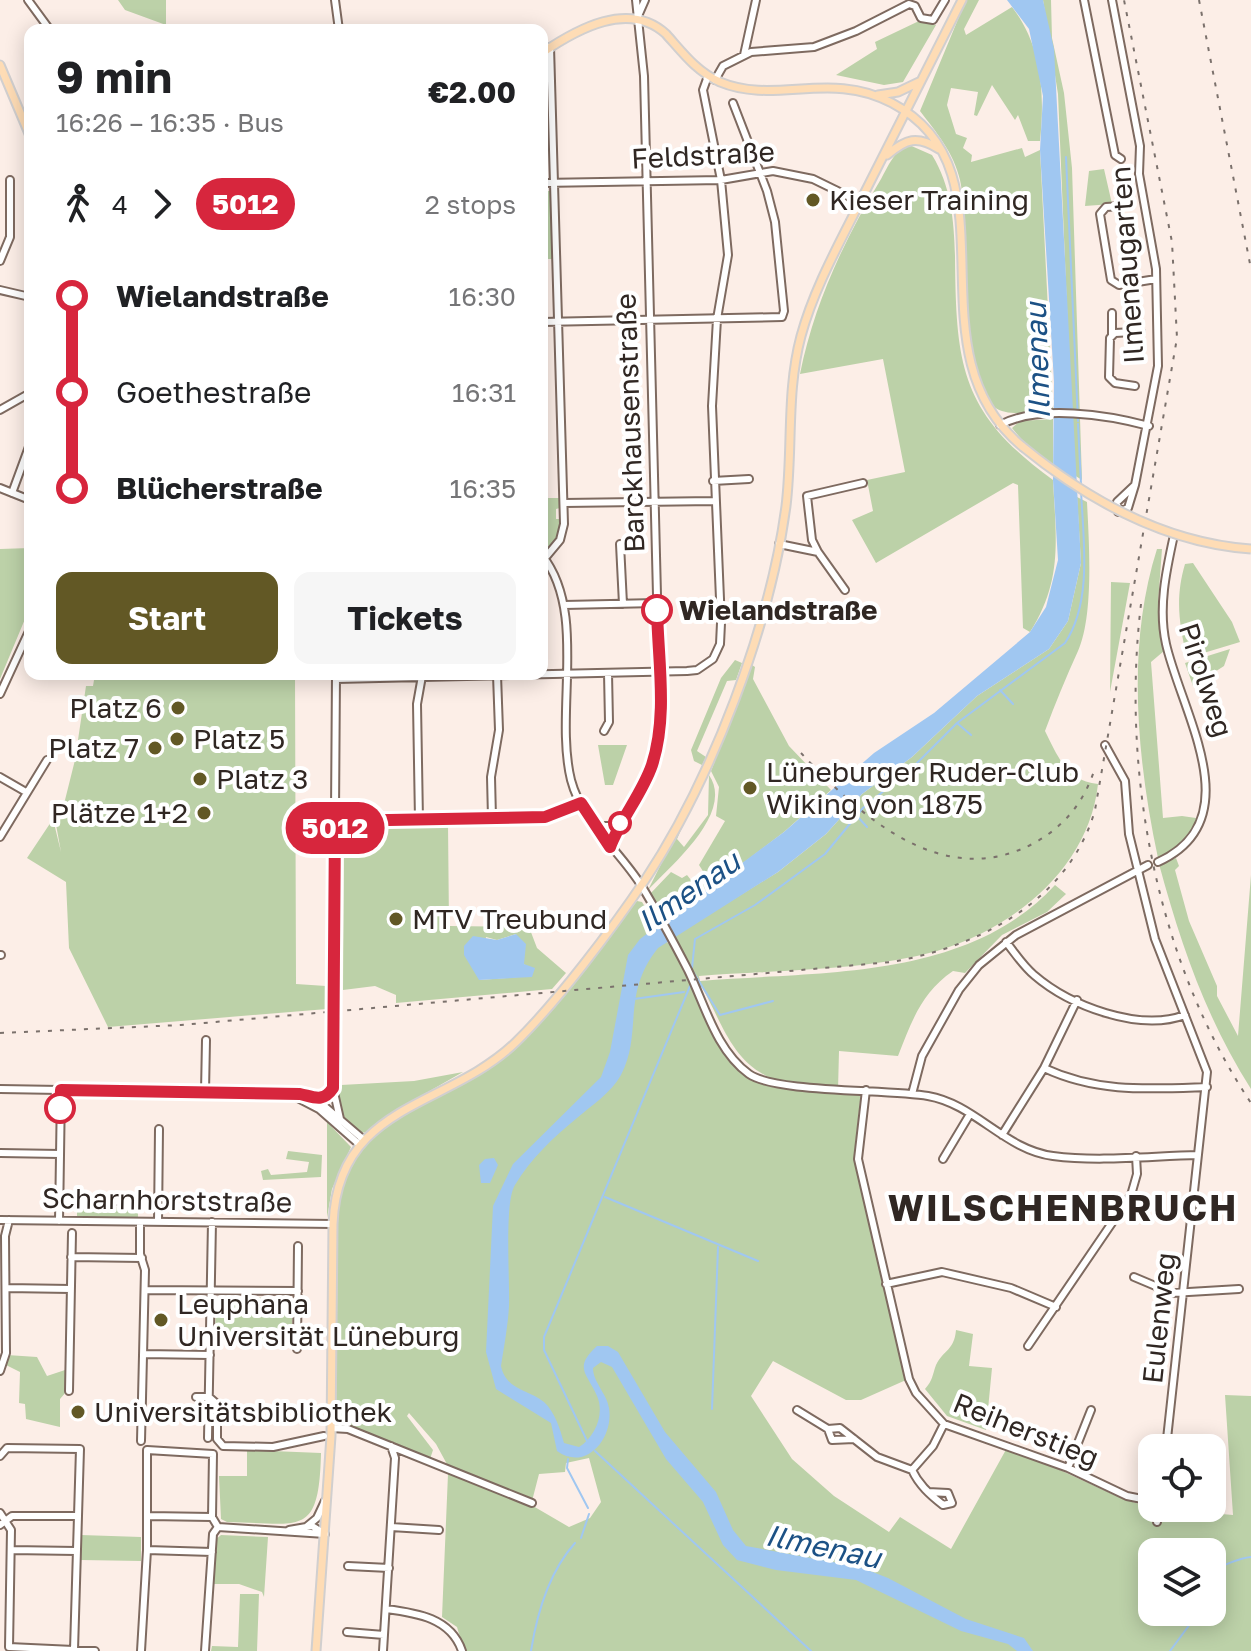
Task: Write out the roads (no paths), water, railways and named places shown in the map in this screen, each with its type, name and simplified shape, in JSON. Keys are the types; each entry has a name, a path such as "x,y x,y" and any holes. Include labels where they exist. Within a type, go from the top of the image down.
{"main road":[{"path":"316,1651 328,1495 333,1224 339,1181 362,1142 393,1117 513,1045 641,885 700,780 748,660 779,544 786,504 790,401 797,351 820,283 962,0"},
{"path":"550,47 592,22 638,16 653,23 711,78 752,88 841,86 878,95 906,111 941,151 959,201 962,317 967,355 980,391 1000,425 1023,447 1122,513 1174,535 1251,549"},
{"path":"0,65 24,122"},
{"path":"878,95 898,92 921,81"},
{"path":"882,159 909,140 920,139 941,151"}],"street":[{"path":"28,0 46,24"},
{"path":"335,0 338,24"},
{"name":"Barckhausenstraße","path":"610,847 641,790 656,750 659,672 646,181 636,0"},
{"path":"638,16 645,0"},
{"path":"744,55 756,0"},
{"path":"548,674 697,670 713,659 720,644 720,550 714,501 712,398 717,319 728,255 721,180 703,90 723,66 744,55 814,47 856,31 909,4 915,6 921,18 933,20 945,0"},
{"name":"Ilmenaugarten","path":"1084,0 1115,155 1121,159"},
{"name":"Ilmenaugarten","path":"1112,0 1140,146 1139,174 1156,279 1157,389 1135,485"},
{"path":"548,552 563,535 564,503 550,47"},
{"path":"548,322 778,318 784,314 775,222 767,191 733,103"},
{"name":"Feldstraße","path":"548,183 721,180 760,172 781,172 813,179 860,202"},
{"path":"0,261 10,237 10,180"},
{"path":"1133,204 1144,202"},
{"path":"1122,206 1106,207 1100,214 1111,280 1119,285 1156,279"},
{"path":"0,290 24,296"},
{"path":"1112,313 1110,380 1135,386"},
{"path":"1146,332 1157,331"},
{"path":"1112,335 1134,332"},
{"path":"1146,387 1157,389"},
{"path":"0,410 24,396"},
{"path":"1000,425 1020,417 1099,414 1149,426"},
{"path":"12,493 24,460"},
{"path":"713,481 749,479"},
{"path":"845,590 812,540 807,496 863,483"},
{"path":"0,488 24,498"},
{"path":"564,503 714,501"},
{"name":"Pirolweg","path":"1158,862 1195,839 1211,803 1202,735 1166,643 1162,611 1174,535"},
{"path":"620,544 623,604"},
{"path":"779,544 818,552"},
{"path":"548,563 556,577 564,605 569,767 581,803 610,847 641,885 718,1037 751,1075 788,1085 941,1099 1027,1149 1051,1156 1198,1155"},
{"path":"564,605 657,603"},
{"path":"0,694 24,644"},
{"path":"604,731 609,722 608,673"},
{"path":"336,680 333,1088 340,1119"},
{"path":"419,820 417,704 421,680"},
{"path":"492,818 491,777 499,730 497,680"},
{"name":"Eulenweg","path":"1105,745 1125,781 1129,834 1155,939 1205,1060 1207,1087 1168,1434"},
{"path":"0,837 47,760"},
{"path":"0,777 26,792"},
{"path":"335,821 551,816 581,803"},
{"path":"595,826 610,826 622,820"},
{"path":"912,1094 922,1056 959,990 979,965 1006,942 1148,865"},
{"path":"1006,942 1036,977 1077,1000 1138,1020 1161,1021 1185,1015"},
{"path":"1002,1135 1044,1068 1077,1000"},
{"path":"205,1092 206,1040"},
{"path":"1044,1068 1072,1081 1113,1089 1207,1087"},
{"path":"0,1089 285,1094 316,1099 329,1094 333,1088"},
{"path":"327,1111 333,1088"},
{"path":"59,1221 61,1090"},
{"name":"Reiherstieg","path":"866,1090 858,1159 912,1387 944,1424 1068,1468 1138,1498"},
{"path":"285,1094 305,1100 340,1119 362,1142"},
{"path":"316,1099 362,1142"},
{"path":"327,1111 334,1101"},
{"path":"943,1159 970,1114"},
{"path":"158,1222 159,1129"},
{"path":"0,1153 60,1154"},
{"path":"1028,1346 1131,1195 1136,1156"},
{"name":"Scharnhorststraße","path":"59,1200 158,1202"},
{"name":"Scharnhorststraße","path":"0,1220 333,1224"},
{"path":"0,1371 6,1353 6,1288 2,1258 9,1220"},
{"path":"140,1222 145,1290 141,1441"},
{"path":"208,1438 212,1222"},
{"path":"69,1391 72,1233"},
{"path":"297,1349 298,1246"},
{"path":"71,1257 142,1258"},
{"path":"886,1284 935,1272 948,1273 1011,1288 1056,1307"},
{"path":"1134,1277 1161,1290 1184,1293 1239,1289"},
{"path":"6,1288 71,1289"},
{"path":"145,1290 298,1291"},
{"path":"143,1354 210,1355"},
{"path":"196,1397 209,1397"},
{"path":"209,1397 218,1408 219,1443 213,1454 212,1517 218,1527"},
{"path":"797,1410 828,1429 840,1428 877,1457 912,1470 928,1492"},
{"path":"1068,1468 1091,1410"},
{"path":"912,1470 933,1446 944,1424"},
{"path":"331,1428 348,1429 532,1503"},
{"path":"828,1429 829,1439 854,1439"},
{"path":"219,1443 273,1447 324,1436"},
{"path":"383,1651 395,1458 391,1446"},
{"path":"0,1456 7,1448 80,1449 74,1650"},
{"path":"141,1651 147,1550 147,1450 213,1454"},
{"path":"305,1527 317,1518 328,1495"},
{"path":"0,1513 3,1523 11,1530 9,1647 95,1651"},
{"path":"3,1523 12,1516 76,1516"},
{"path":"148,1516 212,1517"},
{"path":"218,1527 325,1534"},
{"path":"205,1651 213,1534 218,1527"},
{"path":"281,1531 319,1527 325,1534"},
{"path":"391,1527 439,1530"},
{"path":"11,1550 76,1551"},
{"path":"147,1550 212,1552"},
{"path":"348,1566 389,1568"},
{"path":"386,1609 411,1612 442,1623 451,1630 462,1651"},
{"path":"347,1632 384,1635"}],"water":[{"path":"1007,0 1043,0 1054,49 1081,563 1068,621 1049,649 977,696 912,757 862,794 826,834 778,872 658,948 640,981 631,1044 621,1075 607,1093 543,1149 515,1185 508,1242 509,1306 501,1366 513,1385 548,1406 564,1443 579,1447 594,1431 600,1410 597,1396 584,1371 585,1360 597,1346 608,1346 618,1352 665,1432 716,1492 733,1530 746,1546 860,1567 888,1578 966,1619 1024,1638 1033,1651 1017,1651 1008,1644 961,1631 856,1580 776,1570 737,1560 723,1545 703,1502 666,1459 612,1367 601,1362 593,1368 609,1408 607,1430 596,1449 588,1455 568,1456 557,1451 551,1423 496,1389 486,1352 493,1206 513,1164 601,1077 610,1052 628,955 640,939 784,832 874,753 934,713 1030,632 1046,607 1058,560 1053,480 1054,382 1040,150 1043,96 1029,29"},
{"path":"516,934 526,944 524,964 535,968 532,977 479,980 464,955 464,946 473,936 497,940"},
{"path":"494,1158 498,1165 490,1183 481,1183 479,1165 485,1159"}],"waterway":[{"path":"1066,157 1078,421"},
{"path":"1078,424 1081,484"},
{"path":"692,968 695,939 755,905 825,854 863,808 914,766 957,723 1065,643 1074,626 1083,589 1081,490"},
{"path":"1000,690 1013,704"},
{"path":"957,723 971,735"},
{"path":"857,816 867,827"},
{"path":"692,970 720,1015 773,1001"},
{"path":"588,1443 544,1350 544,1337 690,986"},
{"path":"634,999 684,992"},
{"path":"605,1197 758,1261"},
{"path":"712,1409 718,1247"},
{"path":"595,1451 811,1651"},
{"path":"568,1459 567,1468 588,1508"},
{"path":"581,1538 589,1514"},
{"path":"531,1651 546,1594 558,1567 575,1543"},
{"path":"1226,1565 1251,1557"},
{"path":"1170,1651 1189,1626"}],"tunnel":[{"path":"1122,206 1133,204"},
{"path":"1134,332 1146,332"}],"railway":[{"path":"0,1033 181,1025 891,962 956,945 1016,914 1042,894 1065,870 1082,842 1095,810 1177,338 1172,242 1124,0"},
{"path":"1199,0 1251,269"},
{"path":"1141,604 1136,668 1136,732 1142,798 1153,863 1169,927 1191,989 1218,1048 1251,1103"},
{"path":"801,753 877,823 906,841 937,853 969,859 1002,855 1047,835 1073,811 1086,791 1095,768"}],"place":[{"name":"Kieser Training","path":"813,200"},
{"name":"Wielandstraße","path":"657,610"},
{"name":"Platz 6","path":"178,708"},
{"name":"Platz 5","path":"177,739"},
{"name":"Platz 7","path":"155,748"},
{"name":"Platz 3","path":"200,779"},
{"name":"Lüneburger Ruder-Club Wiking von 1875","path":"750,788"},
{"name":"Plätze 1+2","path":"204,813"},
{"name":"MTV Treubund","path":"396,919"},
{"name":"Leuphana Universität Lüneburg","path":"161,1320"},
{"name":"Universitätsbibliothek","path":"78,1412"}],"district":[{"name":"WILSCHENBRUCH","path":"1063,1208"}],"water label":[{"name":"Ilmenau","path":"1038,361"},
{"name":"Ilmenau","path":"689,892"},
{"name":"Ilmenau","path":"823,1547"}]}
